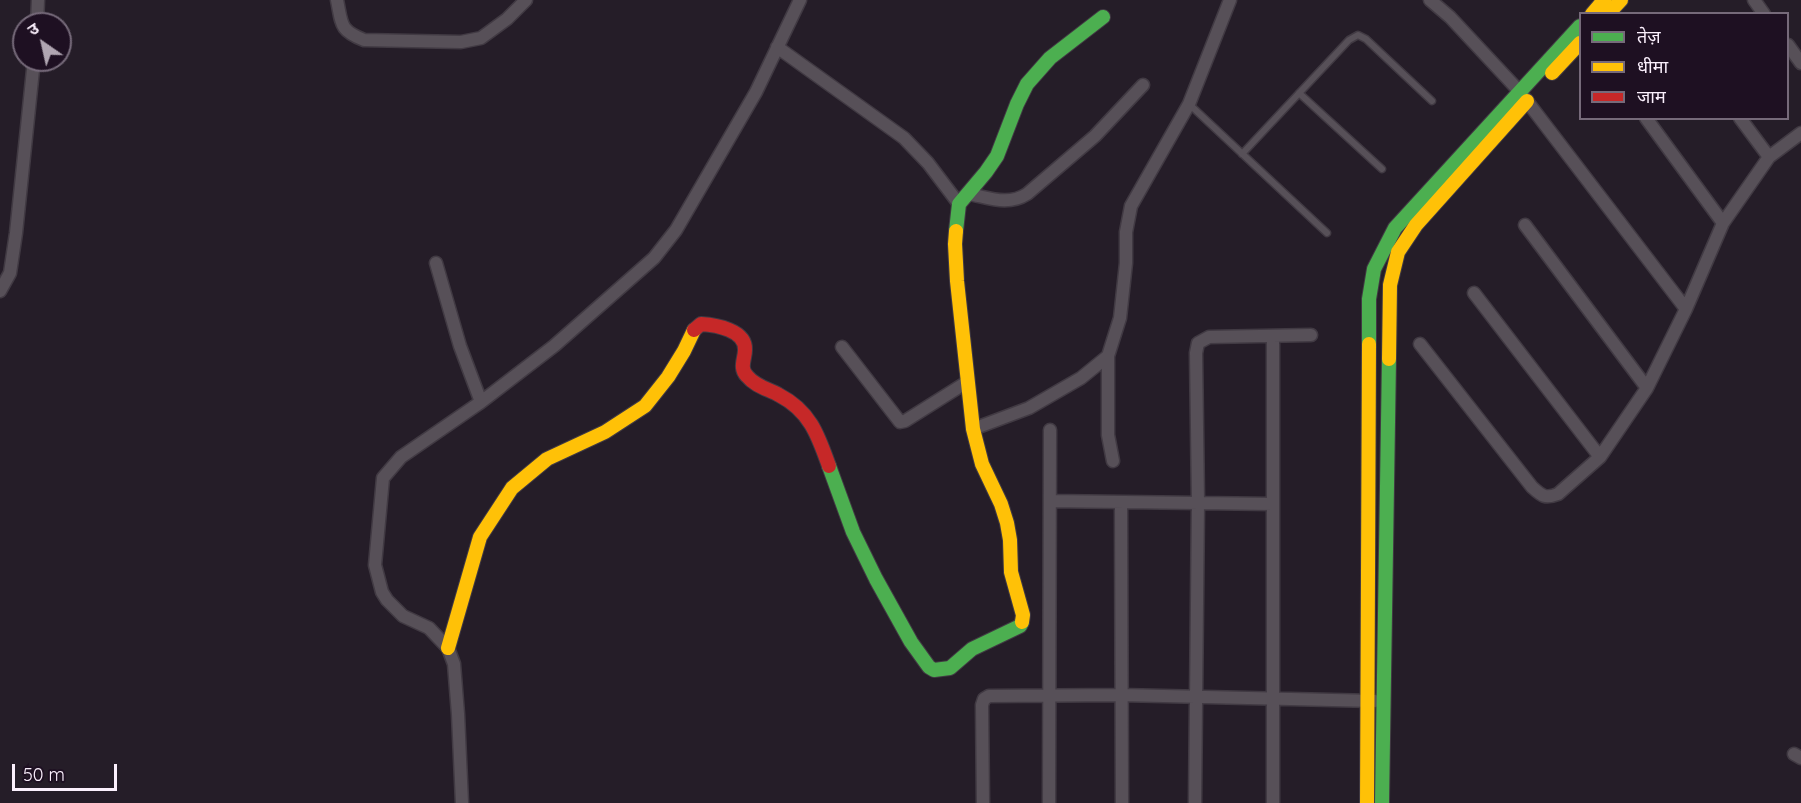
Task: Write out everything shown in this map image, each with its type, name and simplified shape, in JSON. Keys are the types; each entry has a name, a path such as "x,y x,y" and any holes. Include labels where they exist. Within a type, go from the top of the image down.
{"street":[{"path":"337,0 341,24 349,34 364,40 461,42 481,38 494,30 526,0"},
{"path":"462,803 454,664 448,648 429,628 403,616 387,600 382,592 375,565 383,478 401,457 482,402 554,346 654,258 676,230 756,92 800,0"},
{"path":"1113,461 1108,435 1108,356 1120,318 1126,263 1126,232 1131,206 1189,104 1230,0"},
{"path":"1430,0 1450,17 1523,97 1686,309"},
{"path":"1594,12 1604,0"},
{"path":"1610,12 1621,0"},
{"path":"448,648 480,537 512,488 547,459 605,432 645,406 668,377 699,324 738,334 743,338 746,347 742,369 745,374 757,384 802,410 809,418 853,532 911,642 929,667 934,670 950,668 972,649 1020,626 1023,620 1011,572 1007,523 1001,504 982,464 973,429 957,281 955,244 959,204 997,156 1027,84 1050,58 1103,17"},
{"path":"1382,803 1390,285 1398,252 1416,225 1579,28"},
{"path":"1367,803 1369,299 1374,269 1395,228 1438,179 1579,45"},
{"path":"1789,46 1801,63"},
{"path":"777,47 904,138 928,163 959,204"},
{"path":"0,291 10,273 16,233 33,72"},
{"path":"969,194 1006,201 1018,200 1095,136 1143,85"},
{"path":"1647,120 1723,223"},
{"path":"1741,120 1769,157"},
{"path":"1420,344 1532,487 1541,495 1550,497 1558,494 1600,457 1647,388 1686,309 1723,223 1769,157 1801,133"},
{"path":"1525,225 1647,388"},
{"path":"436,263 460,346 482,402"},
{"path":"1474,293 1600,457"},
{"path":"1195,803 1198,502 1196,353 1198,344 1209,337 1311,335"},
{"path":"1273,336 1274,803"},
{"path":"842,347 900,422 967,382"},
{"path":"973,429 1039,403 1081,378 1108,356"},
{"path":"1049,803 1050,430"},
{"path":"1050,501 1273,504"},
{"path":"1121,502 1122,803"},
{"path":"982,803 982,705 984,699 989,696 1121,695 1383,701"}],"lane":[{"path":"1242,154 1349,40 1358,35 1366,39 1432,101"},
{"path":"1299,93 1382,169"},
{"path":"1189,104 1327,233"}],"traffic: fast":[{"path":"956,231 959,204 997,156 1027,84 1050,58 1103,17"},
{"path":"1369,344 1369,299 1374,269 1395,228 1579,27"},
{"path":"1382,803 1389,359"},
{"path":"829,466 853,532 876,579 911,642 929,667 934,670 950,668 972,649 1020,626 1022,622"}],"traffic: slow":[{"path":"1594,12 1604,0"},
{"path":"1610,12 1621,0"},
{"path":"1552,73 1579,44"},
{"path":"1389,359 1390,285 1398,252 1416,225 1527,101"},
{"path":"956,231 957,281 973,429 982,464 1001,504 1007,523 1011,572 1023,615 1022,622"},
{"path":"448,648 480,537 512,488 547,459 605,432 645,406 668,377 694,330"},
{"path":"1367,803 1369,344"}],"traffic: jam":[{"path":"694,330 701,324 714,326 729,330 741,338 745,350 743,367 745,373 758,385 790,401 806,416 817,434 829,466"}]}
